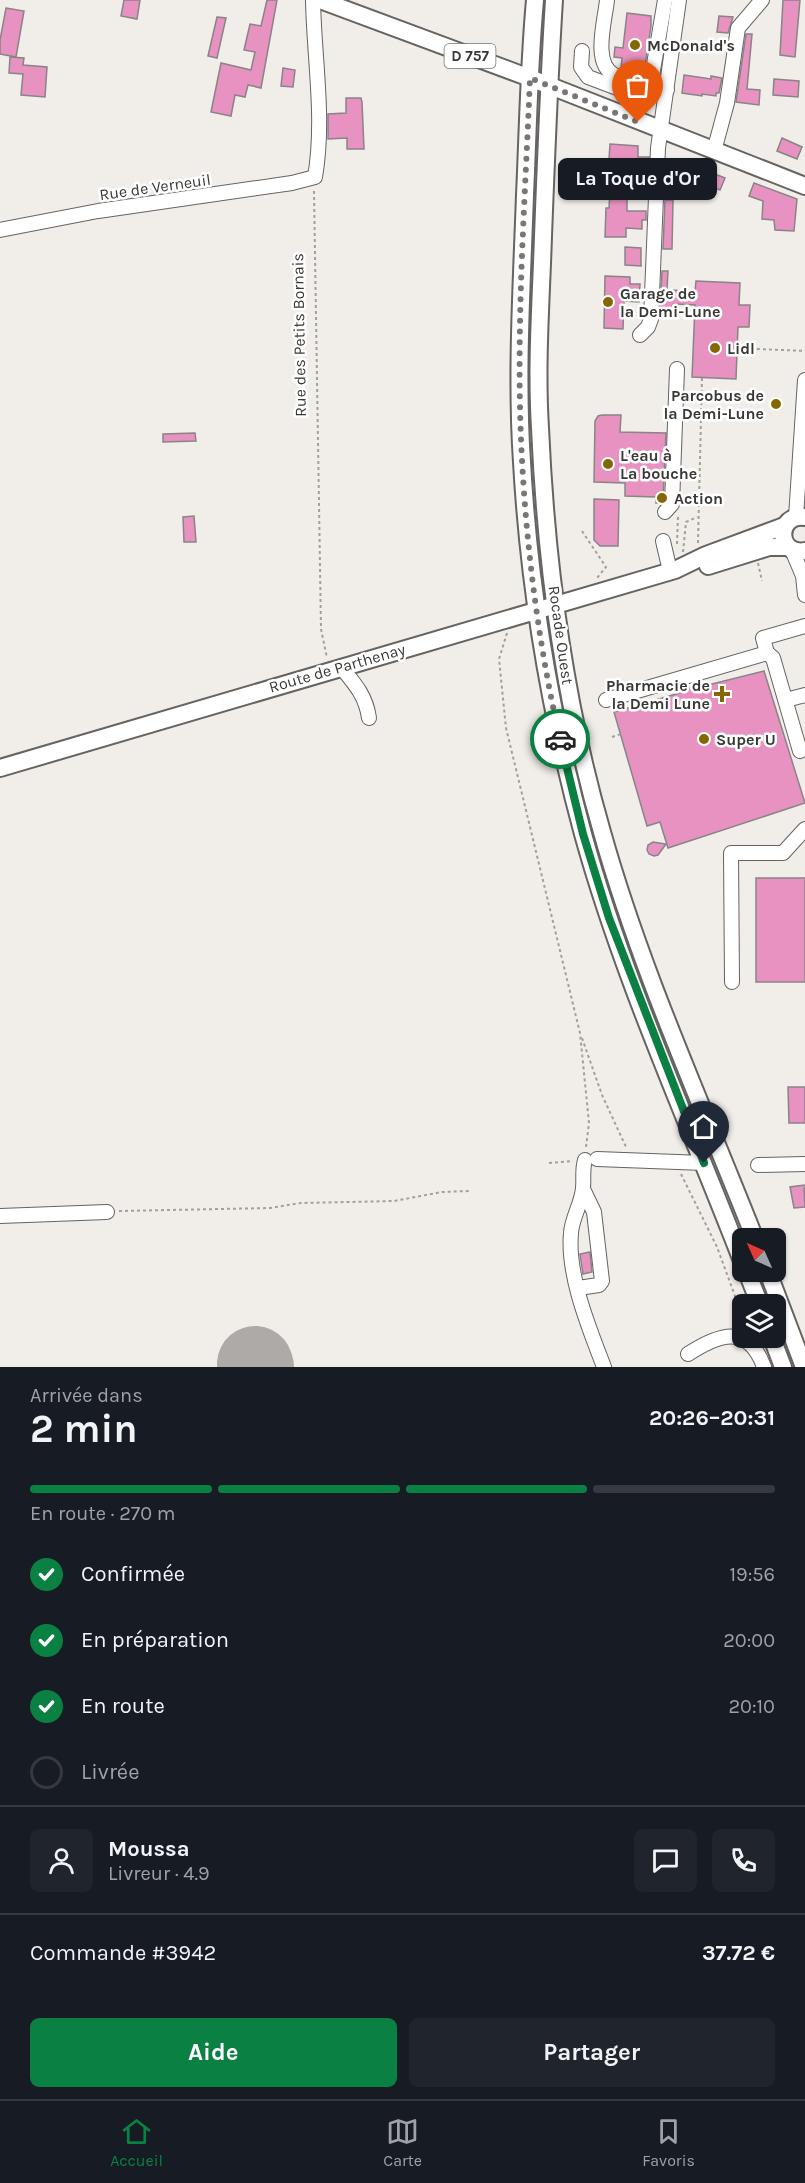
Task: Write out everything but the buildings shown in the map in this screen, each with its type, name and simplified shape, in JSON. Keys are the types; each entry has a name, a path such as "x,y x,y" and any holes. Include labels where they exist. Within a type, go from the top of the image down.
{"main road":[{"name":"D 757","path":"320,0 549,86"},
{"name":"Rocade Ouest","path":"535,0 520,363 522,459 537,611 558,731 590,857 624,961 732,1235"},
{"name":"Rocade Ouest","path":"554,0 540,321 539,426 555,605 584,761 615,876 656,991 751,1228"},
{"path":"549,86 805,186"},
{"path":"795,520 782,536 795,549"},
{"name":"Route de Parthenay","path":"0,768 537,611 675,565 795,520"},
{"name":"Route de Parthenay","path":"675,565 698,569 769,547 795,549"},
{"path":"772,1282 804,1367"},
{"path":"776,1348 783,1367"}],"street":[{"path":"313,0 318,83 315,177"},
{"path":"607,0 600,50 602,64 617,76 650,79 665,0"},
{"path":"640,335 648,327 651,319 660,130 679,0"},
{"path":"714,151 727,103 738,28 762,0"},
{"path":"582,51 582,67 588,77 625,91 648,88 667,90"},
{"name":"Rue de Verneuil","path":"0,230 98,211 292,183 315,177"},
{"path":"667,510 672,504 677,369"},
{"path":"795,520 803,466 805,380"},
{"path":"663,541 675,565"},
{"path":"795,549 804,573 805,595"},
{"path":"800,751 773,658 767,653 763,638 805,626"},
{"path":"606,700 767,653"},
{"path":"336,668 362,692 367,702 369,718"},
{"path":"786,700 805,695"},
{"path":"732,982 731,853 783,853 805,829"},
{"path":"604,1367 581,1306 570,1255 571,1230 583,1189 582,1173 591,1160 704,1163"},
{"path":"758,1165 805,1164"},
{"path":"578,1288 599,1285 602,1281 594,1212 583,1189"},
{"path":"0,1216 107,1212"},
{"path":"688,1354 716,1338 739,1337 753,1345 764,1367"}],"path":[{"name":"Rue des Petits Bornais","path":"315,177 314,298 321,629 336,668"},
{"path":"757,349 805,351"},
{"path":"699,540 702,378"},
{"path":"667,510 678,515 677,547"},
{"path":"675,565 683,552 686,522 698,517"},
{"path":"582,531 606,567 598,578 591,580"},
{"path":"758,556 758,568 762,581"},
{"path":"515,617 505,637 499,659 506,728 580,1033 602,1095 632,1160"},
{"path":"612,737 621,734"},
{"path":"580,1033 591,1160"},
{"path":"672,1162 686,1181 717,1247 734,1294"},
{"path":"107,1212 270,1208 301,1203 394,1201 442,1192 470,1191"}],"way so far":[{"path":"560,739 532,577 522,459 520,363 530,78 638,122"}],"place":[{"name":"McDonald's","path":"635,45"},
{"name":"La Toque d'Or","path":"638,122"},
{"name":"Garage de la Demi-Lune","path":"608,302"},
{"name":"Lidl","path":"715,348"},
{"name":"Parcobus de la Demi-Lune","path":"776,404"},
{"name":"L'eau à La bouche","path":"608,464"},
{"name":"Action","path":"662,498"},
{"name":"Pharmacie de la Demi Lune","path":"722,694"},
{"name":"Super U","path":"704,739"}],"route":[{"path":"560,739 583,834 609,918 704,1163"}]}
